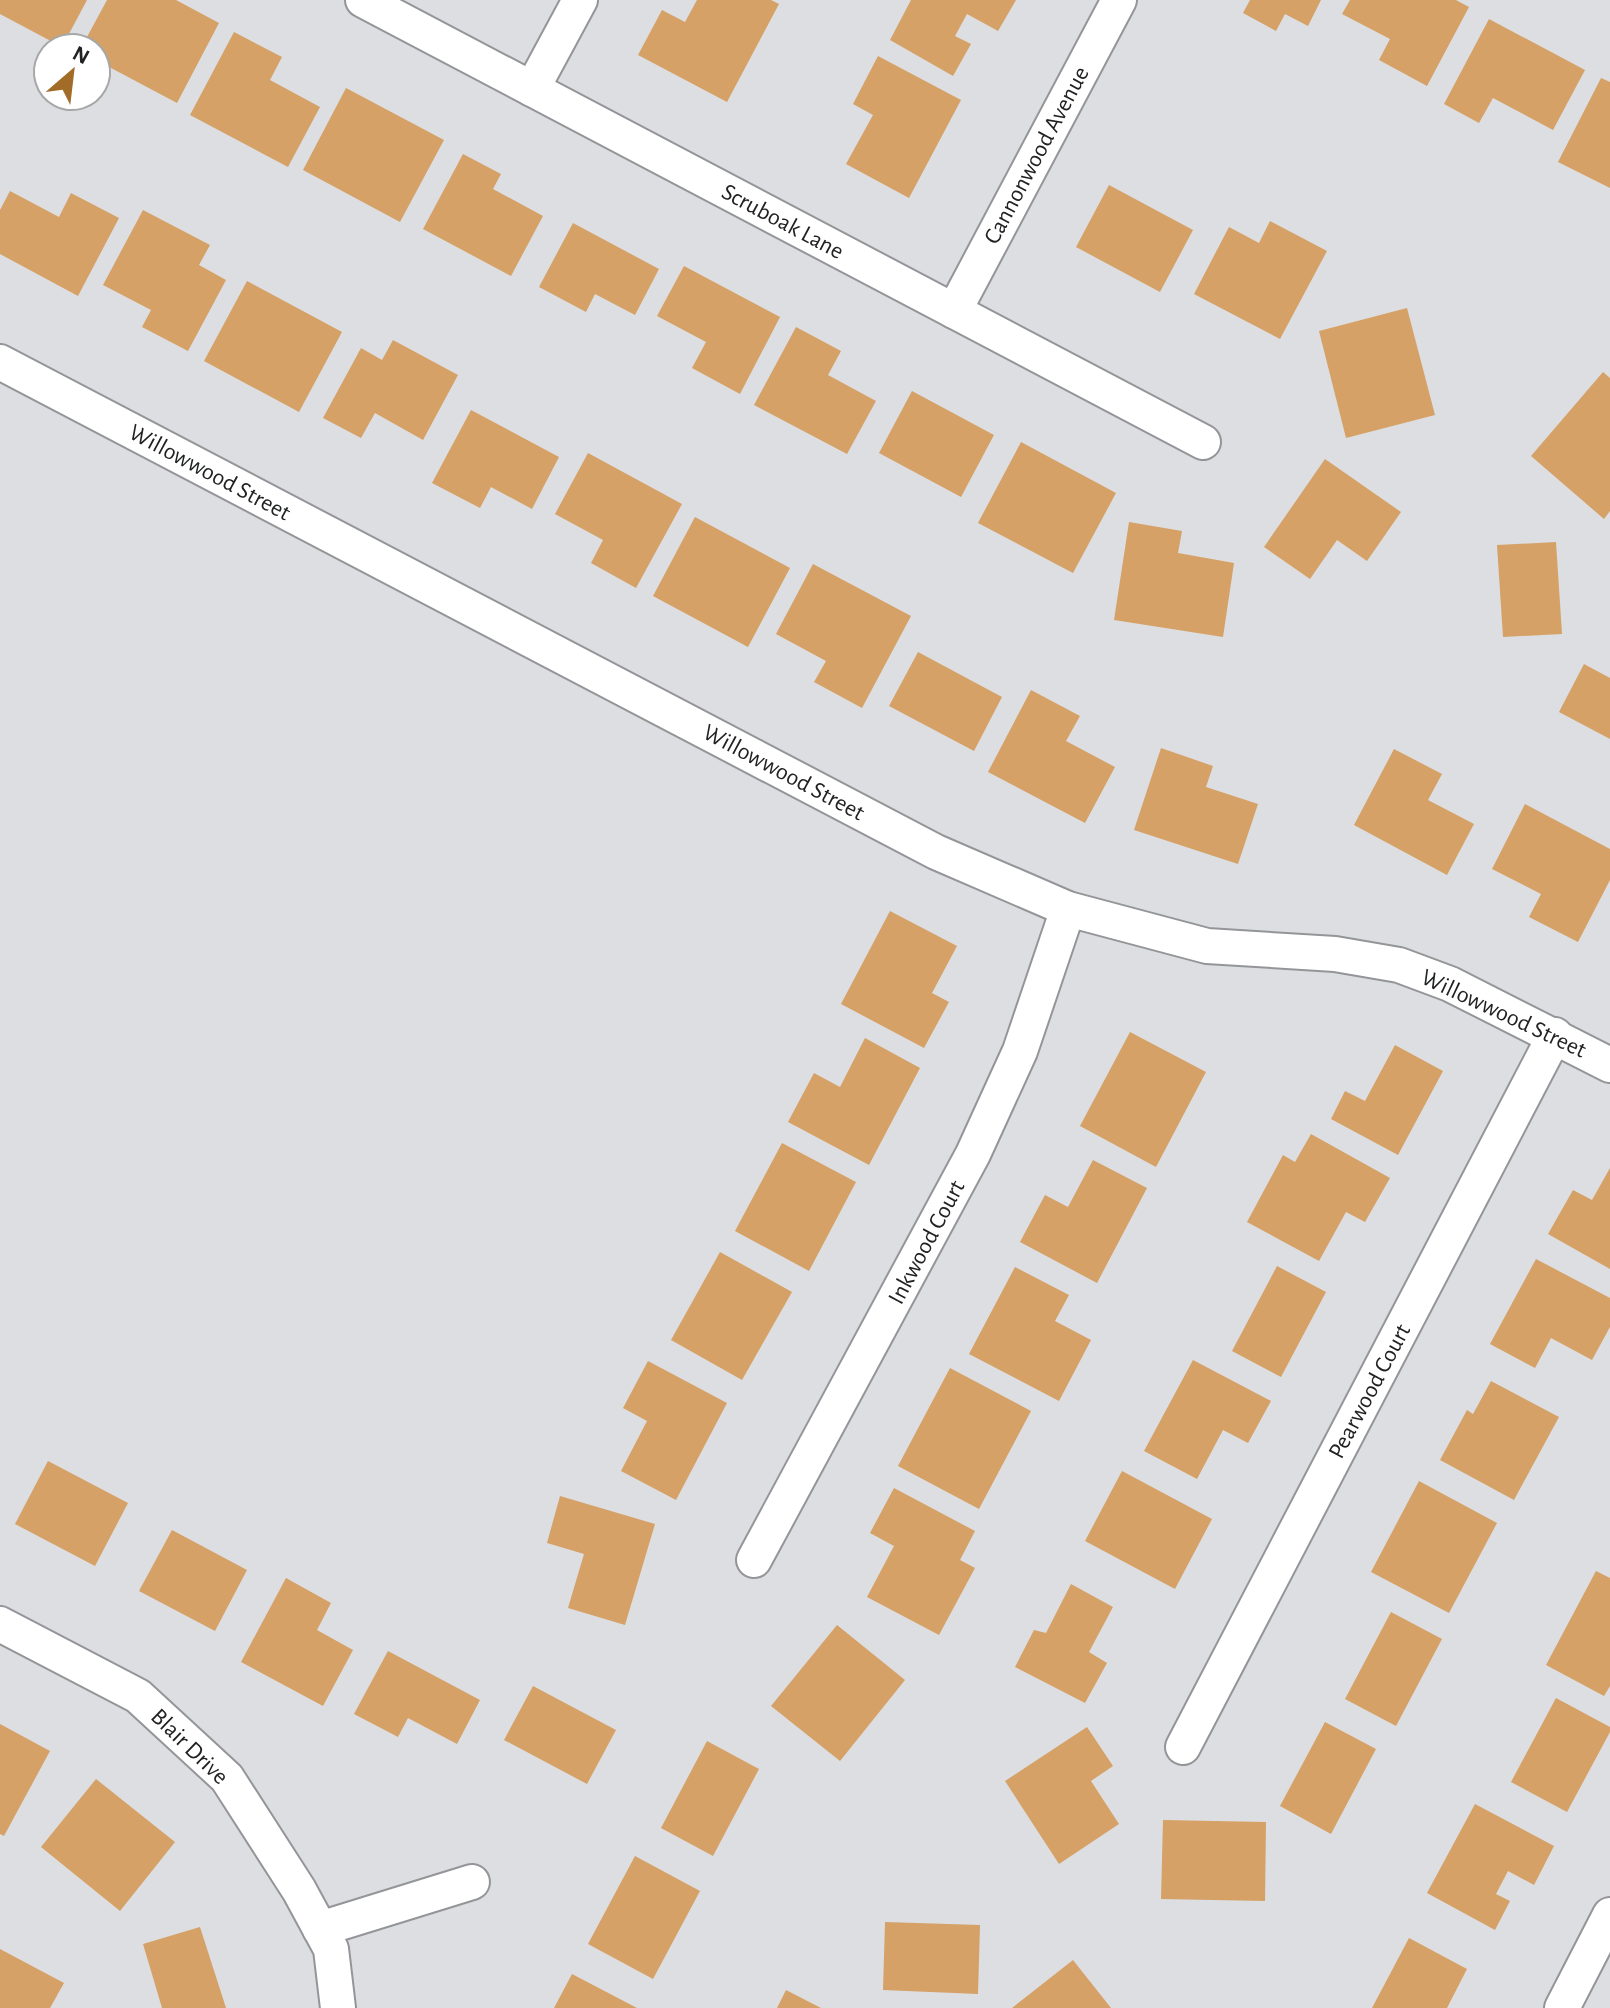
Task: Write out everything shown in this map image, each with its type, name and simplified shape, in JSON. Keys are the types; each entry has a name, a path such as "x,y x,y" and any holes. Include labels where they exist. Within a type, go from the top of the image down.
{"street":[{"name":"Scruboak Lane","path":"363,0 1203,442"},
{"path":"532,89 580,0"},
{"name":"Cannonwood Avenue","path":"954,311 1119,0"},
{"name":"Willowwood Street","path":"0,362 936,852 1068,909 1207,946 1335,954 1399,965 1450,984 1610,1065"},
{"name":"Inkwood Court","path":"754,1560 973,1154 1020,1051 1068,909"},
{"name":"Pearwood Court","path":"1183,1747 1555,1035"},
{"name":"Blair Drive","path":"0,1624 138,1696 227,1778 299,1890 331,1949 338,2008"},
{"path":"320,1929 472,1882"},
{"path":"1562,2008 1610,1915"}],"building":[{"path":"0,0 87,0 70,32 34,32 0,14"},
{"path":"107,0 176,0 219,23 177,103 112,68 112,32 90,32"},
{"path":"697,0 771,0 779,4 727,102 638,55 662,10 685,22"},
{"path":"911,0 1016,0 998,31 967,14 955,36 971,44 953,76 890,40"},
{"path":"1250,0 1321,0 1308,26 1285,14 1276,31 1243,13"},
{"path":"1350,0 1456,0 1469,7 1427,86 1379,60 1390,39 1342,14"},
{"path":"1489,19 1585,70 1553,130 1493,98 1479,123 1444,104"},
{"path":"234,32 282,57 270,80 320,107 288,167 190,115"},
{"path":"878,56 961,100 909,198 846,164 873,115 853,104"},
{"path":"1601,78 1610,82 1610,188 1558,162"},
{"path":"346,88 444,140 400,222 303,170"},
{"path":"463,154 501,174 493,189 543,216 511,276 423,229"},
{"path":"1109,185 1193,230 1160,292 1076,247"},
{"path":"10,191 59,217 71,193 119,218 78,296 0,254 0,210"},
{"path":"143,210 210,245 199,265 226,280 188,351 142,327 151,310 103,285"},
{"path":"1270,221 1327,251 1280,339 1194,294 1229,227 1259,243"},
{"path":"573,223 659,269 635,315 595,294 586,312 539,287"},
{"path":"684,266 780,317 740,394 692,368 706,342 657,316"},
{"path":"247,281 342,332 299,412 204,361"},
{"path":"1407,308 1435,415 1346,438 1319,331"},
{"path":"796,327 841,351 828,375 876,401 847,454 754,405"},
{"path":"393,340 458,375 423,440 375,413 361,438 323,418 361,348 382,360"},
{"path":"1603,372 1610,378 1610,511 1604,519 1531,456"},
{"path":"912,391 994,435 961,497 879,453"},
{"path":"471,410 559,457 532,509 491,487 480,508 432,483"},
{"path":"1021,442 1116,493 1073,573 978,523"},
{"path":"588,453 682,504 636,588 591,563 603,540 555,514"},
{"path":"1325,459 1401,512 1367,561 1337,540 1310,579 1264,547"},
{"path":"695,517 790,568 748,647 653,596"},
{"path":"1129,522 1182,531 1178,553 1234,563 1223,637 1114,620"},
{"path":"1556,542 1562,634 1503,637 1497,545"},
{"path":"813,564 911,616 862,708 814,682 826,661 776,634"},
{"path":"918,652 1002,697 974,751 889,706"},
{"path":"1584,664 1610,678 1610,739 1559,712"},
{"path":"1031,690 1080,716 1066,741 1115,767 1085,823 988,772"},
{"path":"1161,748 1213,766 1206,787 1258,804 1238,864 1134,830"},
{"path":"1394,749 1442,774 1428,800 1474,824 1447,875 1354,825"},
{"path":"1525,804 1610,849 1610,880 1578,942 1529,917 1541,894 1492,869"},
{"path":"890,911 957,946 932,993 949,1002 924,1048 841,1004"},
{"path":"1130,1032 1206,1072 1156,1167 1080,1126"},
{"path":"865,1038 920,1068 869,1165 788,1122 814,1073 840,1087"},
{"path":"1395,1045 1443,1071 1398,1155 1331,1119 1345,1091 1365,1101"},
{"path":"1311,1134 1390,1178 1365,1222 1346,1212 1319,1261 1247,1222 1283,1155 1295,1162"},
{"path":"782,1143 856,1182 809,1271 735,1231"},
{"path":"1093,1160 1147,1188 1097,1283 1020,1242 1045,1195 1068,1207"},
{"path":"1610,1168 1610,1269 1548,1234 1573,1190 1592,1200"},
{"path":"720,1252 792,1292 742,1380 671,1340"},
{"path":"1536,1259 1610,1298 1610,1327 1592,1360 1551,1338 1535,1368 1490,1344"},
{"path":"1277,1266 1326,1292 1281,1377 1232,1351"},
{"path":"1015,1267 1069,1295 1055,1321 1091,1340 1059,1401 969,1354"},
{"path":"1193,1360 1271,1401 1248,1443 1223,1430 1197,1479 1144,1451"},
{"path":"648,1361 727,1403 676,1500 621,1471 647,1421 623,1408"},
{"path":"950,1368 1031,1411 979,1509 898,1466"},
{"path":"1491,1381 1559,1417 1514,1500 1440,1460 1467,1410 1473,1414"},
{"path":"48,1461 128,1503 95,1566 15,1524"},
{"path":"1122,1471 1212,1519 1175,1589 1085,1541"},
{"path":"1419,1481 1497,1523 1449,1613 1371,1572"},
{"path":"894,1488 975,1531 960,1560 975,1568 939,1635 867,1597 894,1546 870,1533"},
{"path":"560,1496 655,1524 625,1625 568,1608 584,1554 547,1543"},
{"path":"172,1530 247,1570 215,1631 139,1591"},
{"path":"1596,1571 1610,1578 1610,1686 1604,1696 1546,1665"},
{"path":"286,1578 331,1603 317,1630 353,1650 323,1706 241,1662"},
{"path":"1071,1584 1113,1607 1089,1652 1107,1663 1085,1703 1015,1667 1034,1630 1046,1633"},
{"path":"1391,1612 1442,1639 1396,1726 1345,1699"},
{"path":"837,1625 905,1680 840,1761 771,1706"},
{"path":"388,1651 480,1700 457,1744 408,1718 398,1737 354,1714"},
{"path":"533,1686 616,1730 587,1784 504,1740"},
{"path":"1556,1698 1610,1727 1567,1812 1511,1782"},
{"path":"1325,1722 1376,1749 1331,1834 1280,1806"},
{"path":"0,1724 50,1751 4,1836 0,1834"},
{"path":"1087,1727 1113,1766 1091,1781 1119,1824 1059,1864 1005,1781"},
{"path":"707,1741 759,1769 713,1856 661,1828"},
{"path":"96,1779 175,1842 120,1911 41,1847"},
{"path":"1475,1804 1554,1846 1534,1885 1508,1871 1496,1894 1510,1901 1495,1930 1427,1893"},
{"path":"1163,1820 1266,1822 1265,1901 1161,1899"},
{"path":"635,1856 700,1891 653,1979 588,1944"},
{"path":"885,1922 980,1925 978,1994 883,1990"},
{"path":"200,1927 226,2008 162,2008 143,1944"},
{"path":"1409,1938 1467,1969 1447,2008 1372,2008"},
{"path":"0,1949 64,1983 50,2008 0,2008"},
{"path":"1073,1960 1111,2008 1012,2008"},
{"path":"572,1974 637,2008 554,2008"},
{"path":"786,1990 821,2008 777,2008"}]}
